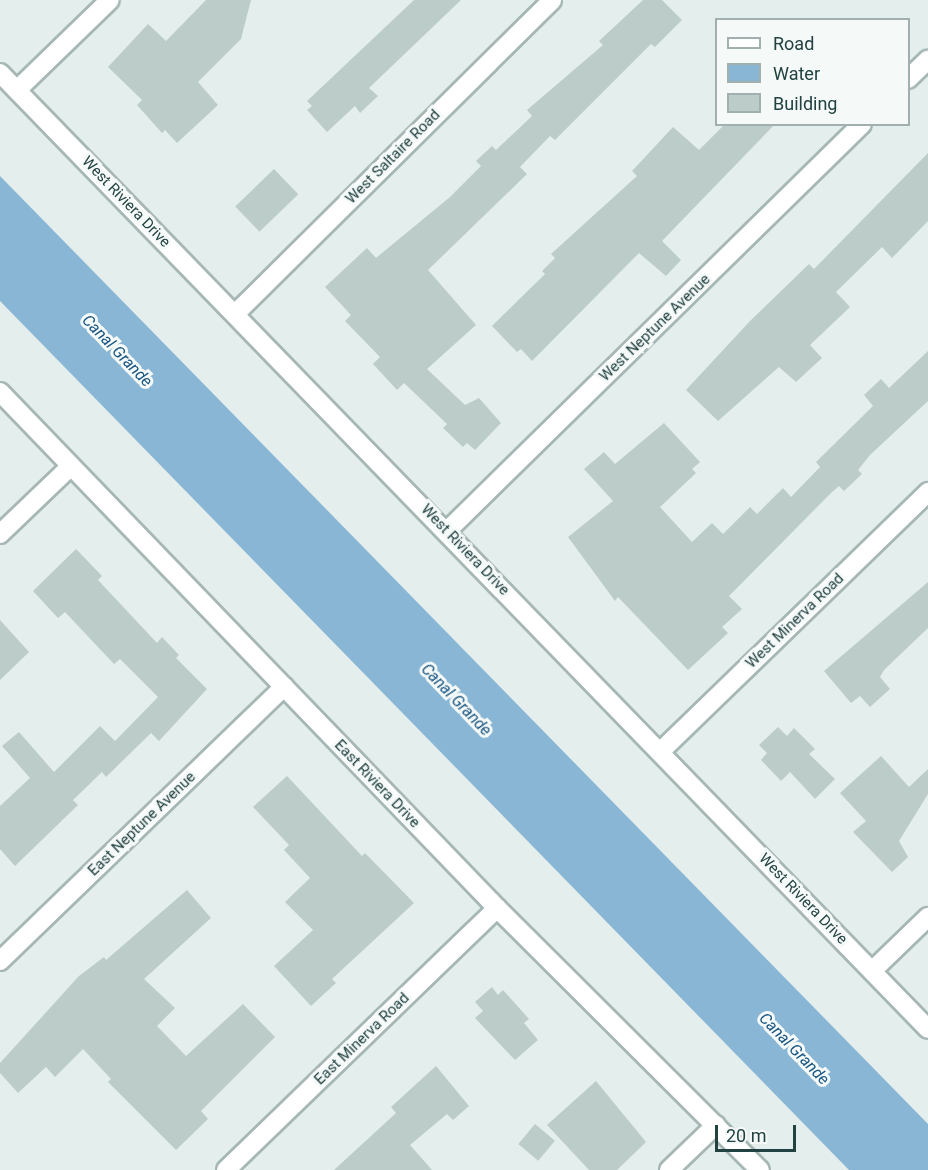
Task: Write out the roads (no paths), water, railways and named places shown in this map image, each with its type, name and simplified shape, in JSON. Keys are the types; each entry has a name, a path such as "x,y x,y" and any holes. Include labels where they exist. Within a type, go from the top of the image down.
{"street":[{"path":"16,90 110,0"},
{"name":"West Saltaire Road","path":"235,314 552,0"},
{"path":"910,79 928,60"},
{"name":"West Riviera Drive","path":"0,73 662,750 928,1029"},
{"name":"West Neptune Avenue","path":"447,531 860,126"},
{"name":"East Riviera Drive","path":"0,392 497,908 760,1170"},
{"path":"0,534 71,465"},
{"name":"West Minerva Road","path":"662,750 928,492"},
{"name":"East Neptune Avenue","path":"0,961 284,687"},
{"name":"East Minerva Road","path":"226,1170 497,908"},
{"path":"872,971 928,917"},
{"path":"669,1170 716,1125"}],"water":[{"name":"Canal Grande","path":"0,176 928,1124 928,1170 849,1170 0,301"}]}
